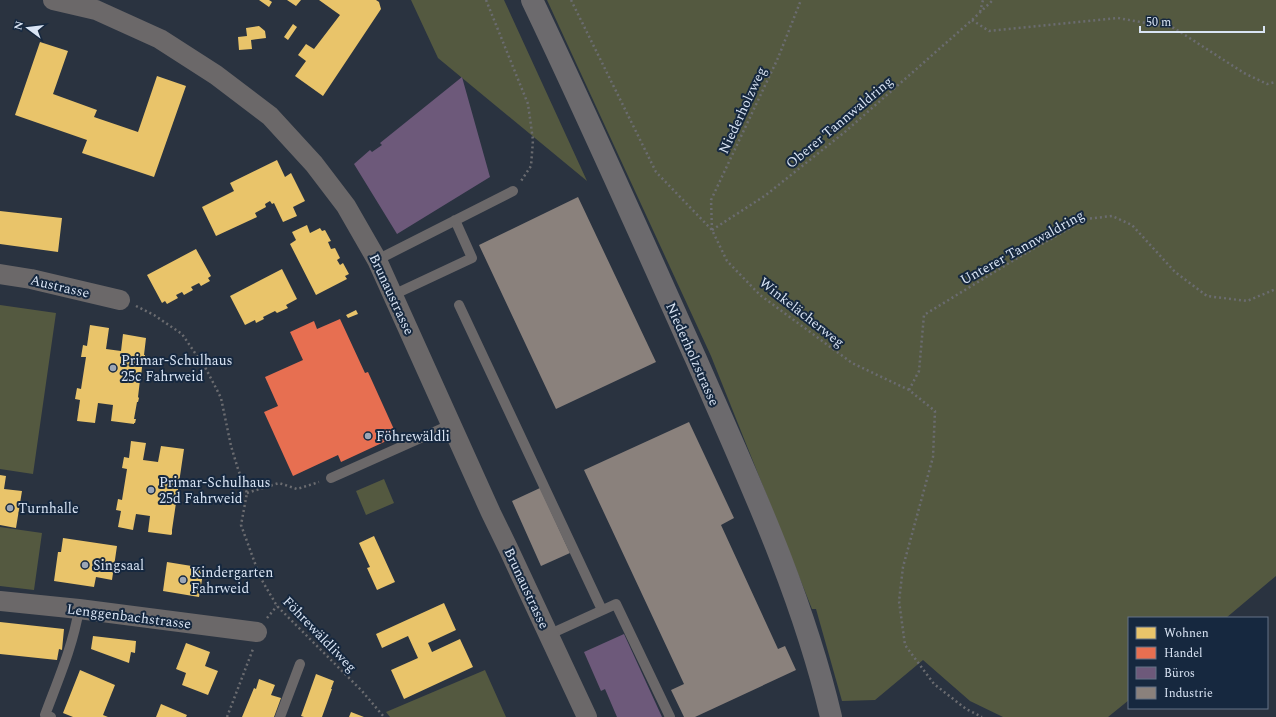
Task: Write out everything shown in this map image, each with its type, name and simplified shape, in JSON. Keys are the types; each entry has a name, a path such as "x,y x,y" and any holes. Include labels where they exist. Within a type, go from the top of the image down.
{"main road":[{"name":"Niederholzstrasse","path":"532,0 576,92 655,268 734,446 777,549 801,614 819,670 831,717"}],"street":[{"name":"Brunaustrasse","path":"53,0 96,10 160,39 216,75 270,116 314,164 346,206 377,260 491,513 587,717"},
{"name":"Austrasse","path":"0,274 120,300"},
{"name":"Lenggenbachstrasse","path":"0,601 79,609 258,632"}],"lane":[{"path":"377,260 514,191"},
{"path":"393,295 472,258 455,220"},
{"path":"459,305 602,610"},
{"path":"331,478 452,424"},
{"path":"548,635 616,604 670,717"},
{"path":"51,717 45,714 77,623 79,609"},
{"path":"280,717 300,664"}],"path":[{"path":"486,0 528,104 533,140 531,166 514,191"},
{"name":"Winkelächerweg","path":"571,0 656,172 712,230 727,261 760,295 852,363 910,390"},
{"name":"Niederholzweg","path":"712,230 711,200 778,58 801,0"},
{"path":"980,13 982,0"},
{"name":"Oberer Tannwaldring","path":"712,230 766,195 846,131 993,0"},
{"path":"972,20 989,31 1118,18 1174,28 1244,73 1267,84 1276,82"},
{"name":"Unterer Tannwaldring","path":"910,390 919,371 924,315 1014,260 1086,219 1112,216 1132,225 1175,272 1207,296 1247,301 1276,290"},
{"path":"120,300 154,315 182,334 206,369 221,398 231,446 247,493 279,483 297,489 331,478"},
{"path":"910,390 935,411 933,457 903,567 899,601 906,645 934,684 966,709 982,717"},
{"name":"Föhrewäldliweg","path":"247,493 241,525 260,577 277,606 362,691 384,717"},
{"path":"227,717 251,655 258,632"}],"green space":[{"path":"411,0 504,0 587,181 438,58"},
{"path":"547,0 1276,0 1276,576 1227,617 1128,617 1128,701 1108,717 1003,717 970,701 923,660 875,700 842,701 816,609 812,609 711,356"},
{"path":"0,305 56,313 33,474 0,469"},
{"path":"384,479 394,503 366,515 356,491"},
{"path":"0,527 42,533 34,590 0,586"},
{"path":"485,670 506,717 390,717 386,712"}],"building: Wohnen":[{"path":"259,0 269,0 272,2 269,7"},
{"path":"287,0 301,0 296,6"},
{"path":"319,0 376,0 379,2 381,9 323,96 295,76 306,61 298,55 306,44 314,49 340,15"},
{"path":"293,24 297,27 288,40 284,37"},
{"path":"259,26 265,31 266,38 251,40 252,49 239,50 238,37 247,36 246,28"},
{"path":"40,42 68,51 53,94 97,110 94,117 138,132 157,76 186,86 154,177 82,153 87,140 15,115"},
{"path":"277,160 285,177 291,173 305,201 293,207 297,216 283,222 274,203 272,204 270,201 265,204 266,207 255,213 257,217 216,236 202,207 234,191 230,183"},
{"path":"0,211 62,218 58,252 0,244"},
{"path":"307,225 310,233 320,228 322,231 325,230 331,241 328,242 331,249 335,248 340,258 337,260 340,265 343,263 349,274 345,276 347,279 316,295 290,244 296,240 292,232"},
{"path":"196,249 211,276 208,278 210,281 201,286 199,283 191,287 193,290 184,295 182,292 176,295 178,298 167,304 165,301 162,303 147,275"},
{"path":"282,269 297,299 286,305 288,308 277,313 275,311 263,317 264,319 256,323 255,320 245,325 230,296"},
{"path":"356,310 358,314 348,318 346,315"},
{"name":"Primar-Schulhaus 25c Fahrweid","path":"90,325 109,328 106,349 121,351 123,334 146,338 145,359 143,359 139,398 137,402 134,419 136,419 134,424 111,421 113,405 98,403 95,423 77,421 80,400 75,399 77,388 81,389 86,357 81,357 83,345 87,346"},
{"name":"Primar-Schulhaus 25d Fahrweid","path":"131,441 146,443 143,460 158,462 161,446 184,449 171,535 148,532 150,516 136,514 133,530 118,527 121,511 116,510 118,499 122,500 127,469 122,468 124,457 129,458"},
{"name":"Turnhalle","path":"0,475 6,476 4,489 22,491 16,528 0,525"},
{"path":"374,536 395,582 377,590 367,568 370,567 359,543"},
{"name":"Singsaal","path":"63,538 117,546 112,580 96,577 94,587 54,581 58,552 61,552"},
{"name":"Kindergarten Fahrweid","path":"167,562 204,568 199,597 163,591"},
{"path":"444,603 456,630 428,643 432,652 460,639 473,667 404,699 391,670 418,658 408,636 382,648 376,634"},
{"path":"0,622 64,629 62,650 59,649 57,660 0,654"},
{"path":"93,636 136,641 135,653 131,652 129,663 91,649"},
{"path":"186,643 210,652 205,666 218,671 208,695 182,685 186,673 176,669"},
{"path":"80,670 115,685 103,715 108,717 73,717 63,713"},
{"path":"316,674 334,681 332,689 322,717 304,717 301,716"},
{"path":"259,679 275,685 271,695 281,698 274,717 242,717 254,688 256,689"},
{"path":"161,704 187,715 186,717 156,717"},
{"path":"351,712 364,717 349,717"}],"building: Handel":[{"path":"340,319 365,373 368,372 397,436 341,462 338,455 293,476 264,412 278,406 265,377 303,360 290,332 314,321 317,329"}],"building: Büros":[{"path":"462,77 490,177 397,234 354,164 370,150 372,152 382,145 380,143"},
{"path":"624,634 662,717 617,717 605,689 601,691 584,652"}],"building: Industrie":[{"path":"578,197 656,362 556,409 479,245"},
{"path":"689,422 734,518 721,525 778,649 785,646 796,670 695,717 684,717 671,690 684,684 584,470"},
{"path":"540,488 570,553 541,566 512,501"}],"place":[{"name":"Primar-Schulhaus 25c Fahrweid","path":"113,368"},
{"name":"Föhrewäldli","path":"368,436"},
{"name":"Primar-Schulhaus 25d Fahrweid","path":"151,490"},
{"name":"Turnhalle","path":"10,508"},
{"name":"Singsaal","path":"85,565"},
{"name":"Kindergarten Fahrweid","path":"183,580"}]}
